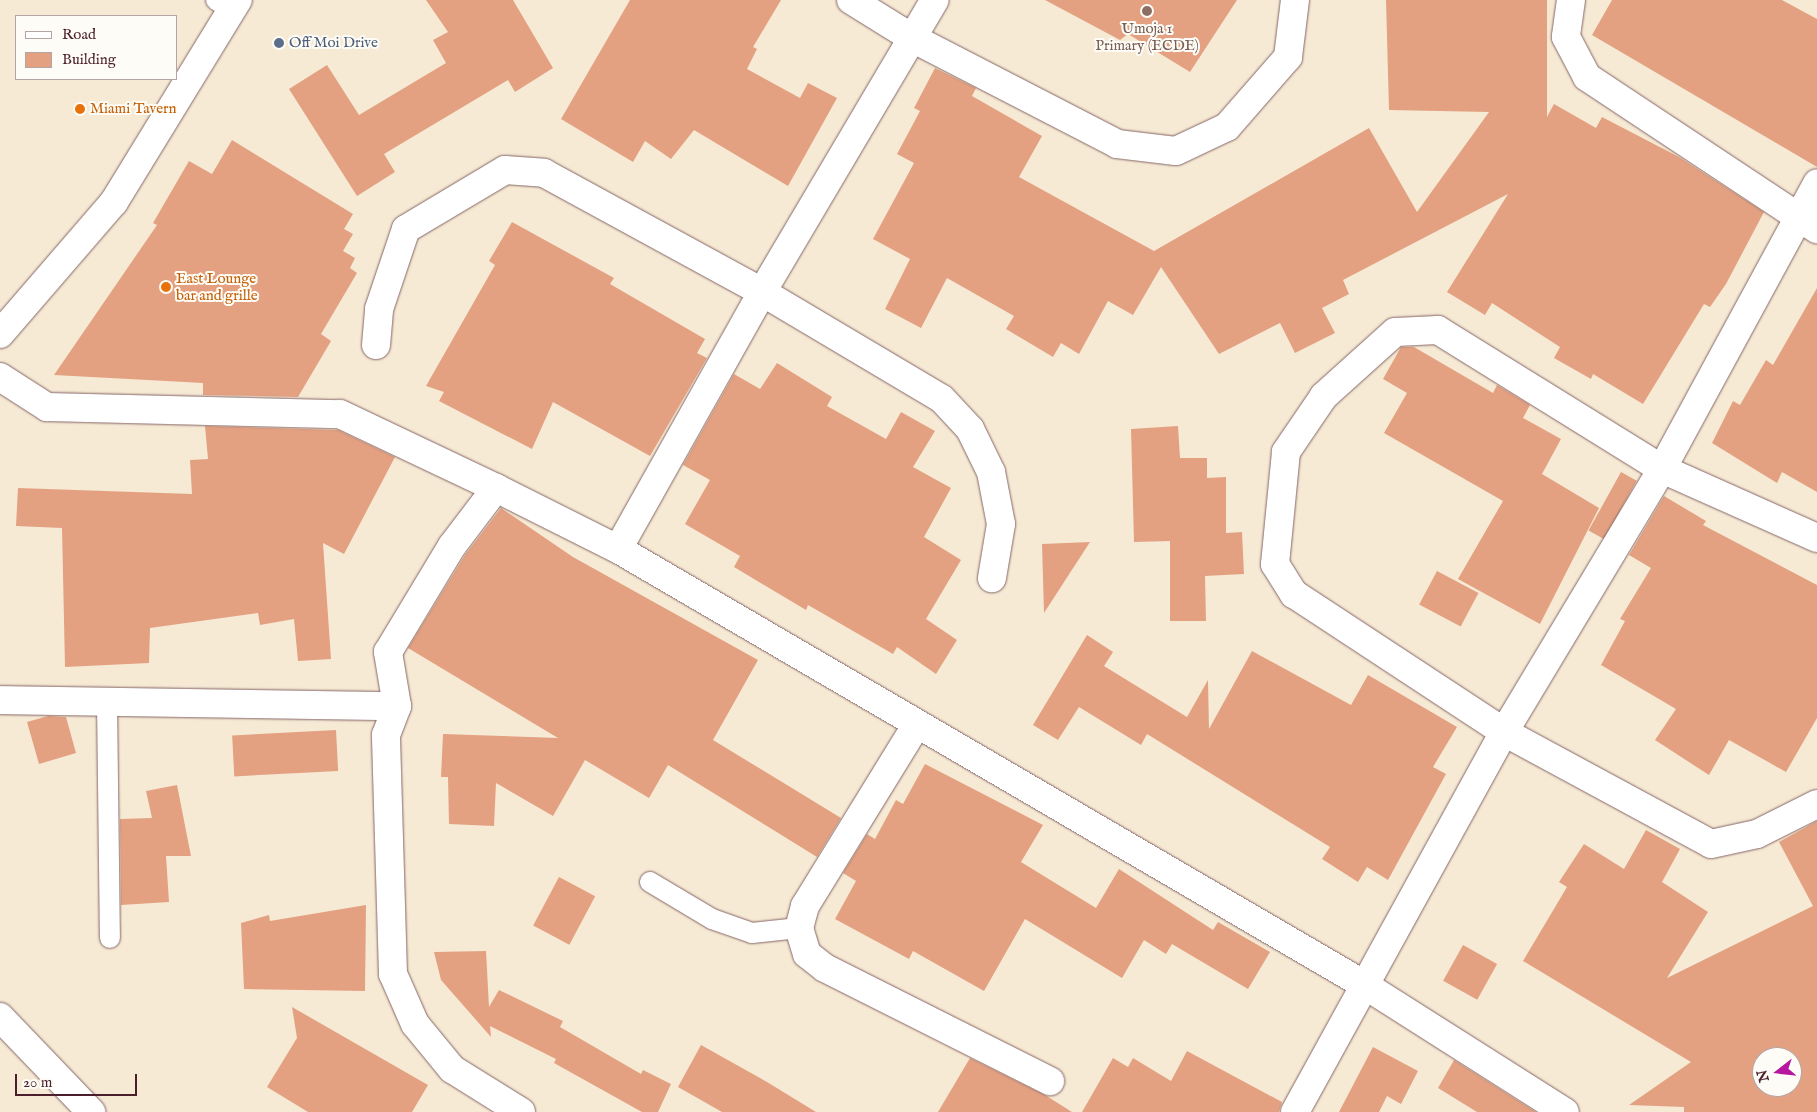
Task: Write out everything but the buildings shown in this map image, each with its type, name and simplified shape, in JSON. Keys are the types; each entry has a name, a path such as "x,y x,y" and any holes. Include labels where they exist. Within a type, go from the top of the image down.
{"main road":[{"path":"851,0 914,39 1117,144 1176,150 1227,127 1288,57 1295,0"},
{"path":"618,549 762,292 914,39 935,0"},
{"path":"1571,0 1566,37 1587,77 1806,224"},
{"path":"0,334 114,202 228,3"},
{"path":"376,345 378,309 406,230 505,170 544,173 762,292 942,399 970,429 991,472 1001,524 992,578"},
{"path":"1295,1112 1363,984 1504,732 1806,224 1817,183"},
{"path":"1817,538 1662,469 1438,330 1396,332 1324,396 1286,452 1275,564 1294,594 1504,732 1711,844 1758,834 1817,804"},
{"path":"0,377 47,406 340,414 496,488 618,549 1363,984 1565,1112"},
{"path":"496,488 452,546 388,652 398,706 386,735 393,974 415,1024 452,1069 521,1112"},
{"path":"0,700 398,706"},
{"path":"917,724 805,906 799,928 807,954 825,968 1050,1081"},
{"path":"0,1017 90,1112"}],"lane":[{"path":"107,701 110,938"},
{"path":"650,882 712,919 752,933 799,928"}],"place":[{"name":"Umoja 1 Primary (ECDE)","path":"1147,11"},
{"name":"Off Moi Drive","path":"279,43"},
{"name":"Miami Tavern","path":"80,109"},
{"name":"East Lounge bar and grille","path":"166,287"}]}
